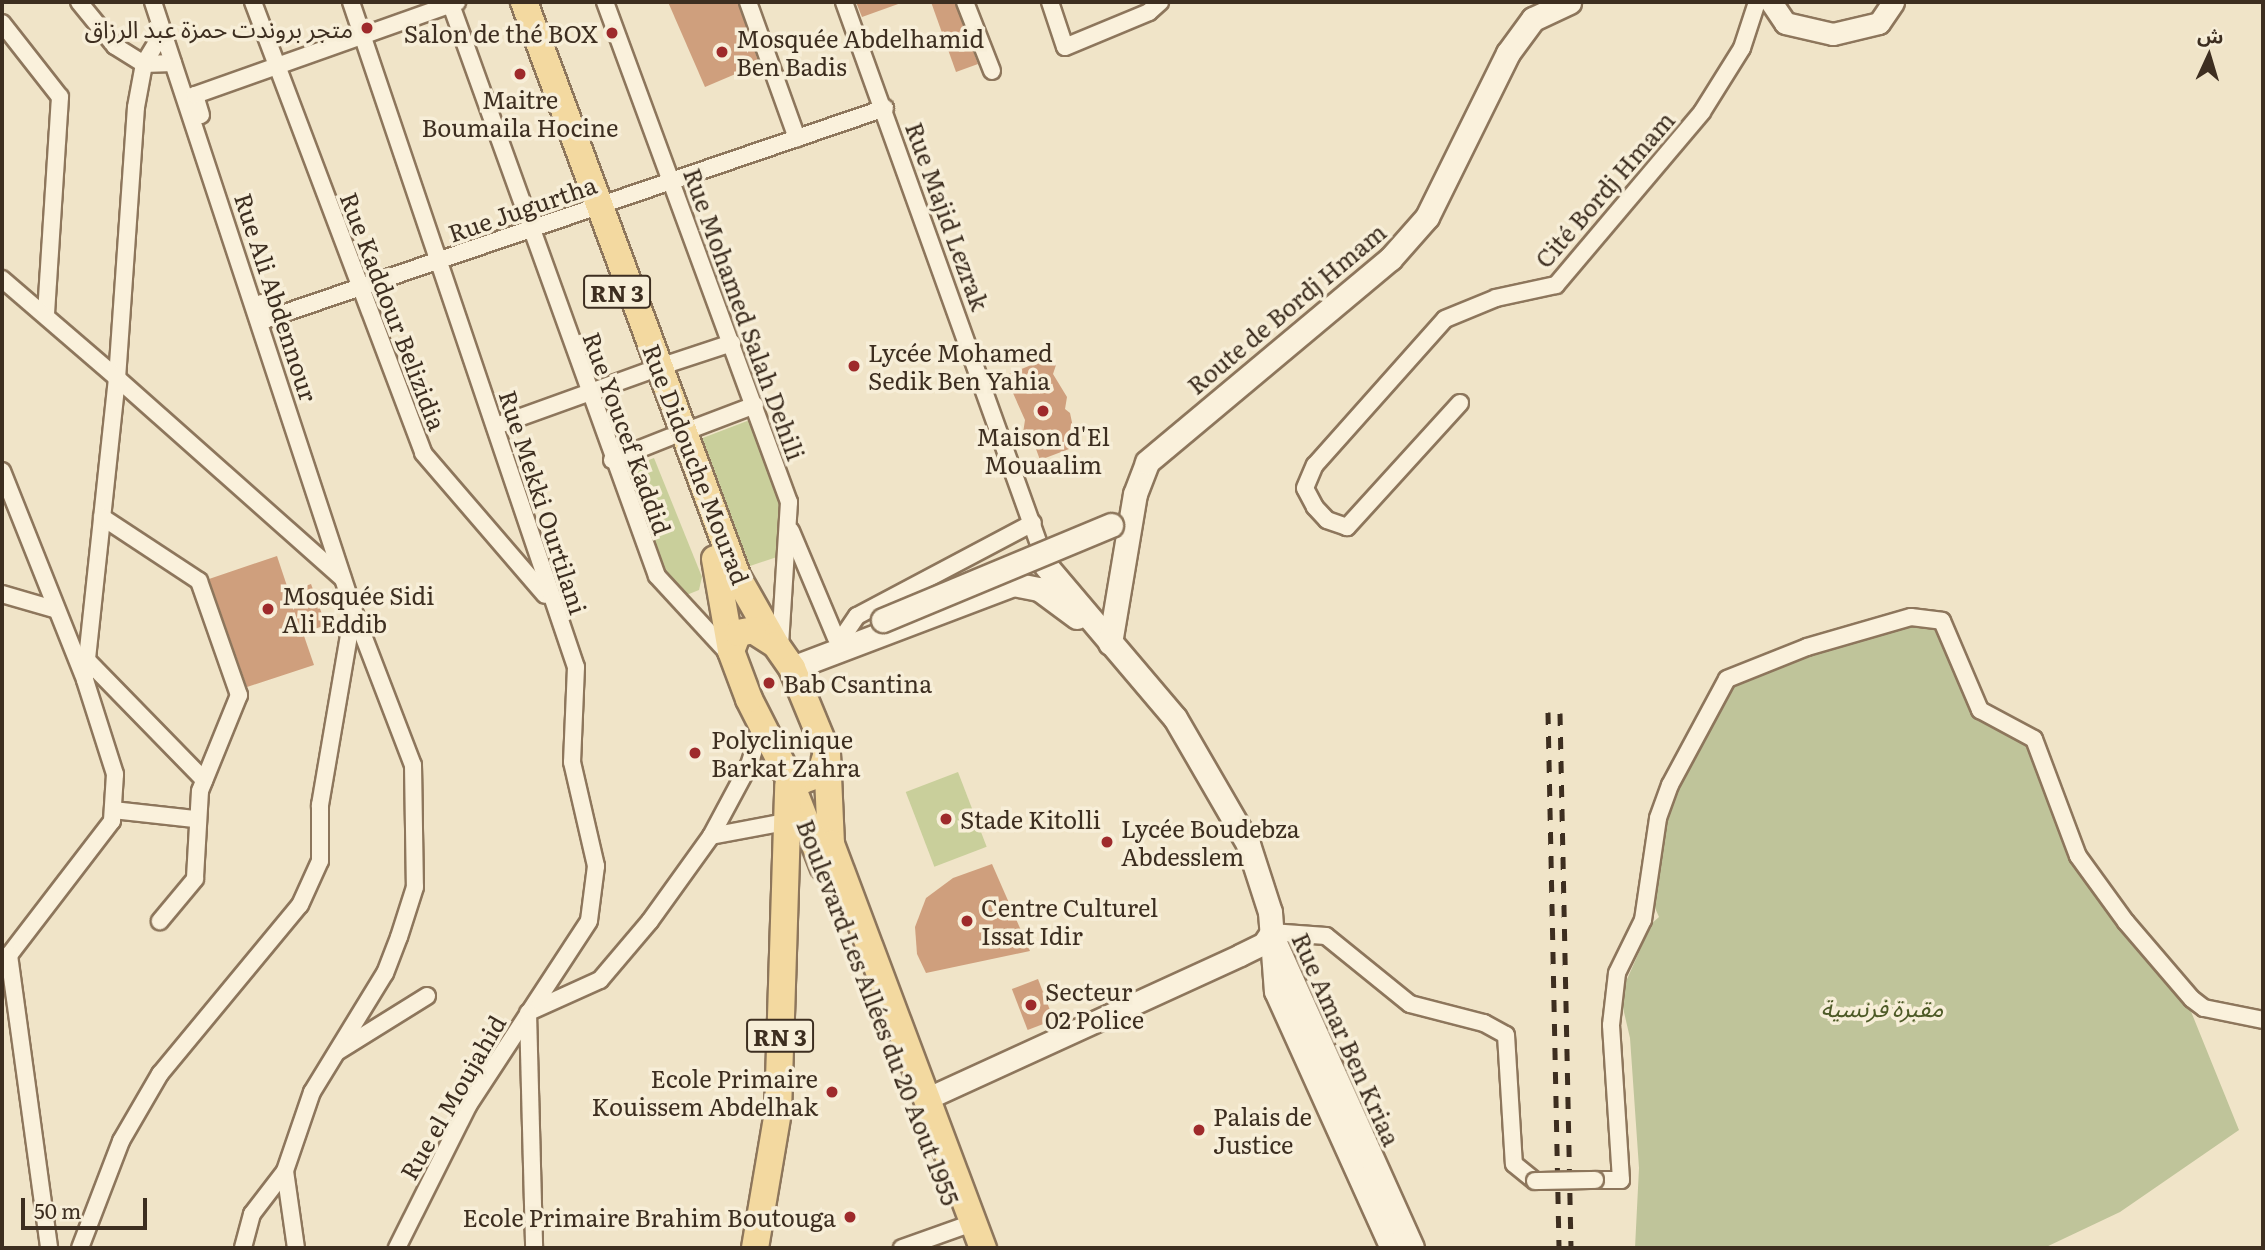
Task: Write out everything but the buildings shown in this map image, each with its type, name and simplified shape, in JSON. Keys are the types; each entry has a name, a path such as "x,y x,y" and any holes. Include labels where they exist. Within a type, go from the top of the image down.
{"main road":[{"name":"Rue Didouche Mourad","path":"512,2 593,207 677,435 723,583 732,654 762,725 788,776"},
{"name":"Rue Didouche Mourad","path":"524,2 593,207"},
{"name":"Route de Bordj Hmam","path":"1110,643 1135,494 1147,462 1170,439 1390,259 1418,228 1455,167 1508,53 1533,19 1569,2"},
{"name":"Rue Didouche Mourad","path":"677,435 738,579 783,656 823,764"},
{"path":"783,656 883,620 1111,525 1135,494"},
{"path":"1046,566 1175,718 1248,844 1265,888 1271,932"},
{"path":"783,656 1013,584 1040,589 1110,643"},
{"path":"732,654 733,640 744,630 763,634 783,656"},
{"path":"788,776 803,780 823,764"},
{"path":"789,821 823,764"},
{"name":"Boulevard Les Allées du 20 Aout 1955","path":"823,764 831,844 983,1248"},
{"name":"RN 3","path":"755,1248 778,1112 789,821 788,776"},
{"name":"Boulevard Les Allées du 20 Aout 1955","path":"789,821 811,832 964,1238"},
{"name":"Rue Amar Ben Kriaa","path":"1271,932 1272,971 1276,991 1391,1248"},
{"name":"Rue Amar Ben Kriaa","path":"1271,932 1412,1248"}],"street":[{"path":"79,2 116,46 144,64 173,62"},
{"name":"Rue Ali Abdennour","path":"153,2 232,230 353,609 413,765 415,887 385,973 312,1092 285,1171"},
{"name":"Rue Kaddour Belizidia","path":"253,2 424,453 551,602"},
{"name":"Rue Mekki Ourtilani","path":"351,2 496,426 551,602 576,667 572,762 596,866 589,921 528,1013"},
{"path":"226,212 230,199 195,95 453,2"},
{"name":"Rue Youcef Kaddid","path":"453,2 529,230 657,576 732,654"},
{"name":"Rue Mohamed Salah Dehili","path":"605,2 789,502 783,656"},
{"path":"748,2 797,138"},
{"name":"Rue Majid Lezrak","path":"844,2 885,108 1046,566"},
{"path":"965,2 992,71"},
{"path":"1051,2 1065,47 1149,12 1160,2"},
{"name":"Cité Bordj Hmam","path":"1460,403 1347,527 1326,520 1315,507 1305,488 1315,465 1445,319 1496,298 1556,285 1702,112 1742,48 1757,2"},
{"path":"1771,2 1785,23 1833,34 1879,23 1893,2"},
{"path":"2,23 60,97 46,314"},
{"path":"85,680 117,378 128,182 144,64 163,32"},
{"name":"Rue Jugurtha","path":"232,230 242,236 267,319 885,108"},
{"path":"2,279 46,314 344,580"},
{"path":"496,426 732,343"},
{"path":"612,460 755,405"},
{"path":"2,471 85,680 115,774 112,821 6,955 49,1248"},
{"path":"102,517 199,581 239,695 204,780 195,819 195,879 160,922"},
{"path":"827,617 835,622 857,616 1033,523"},
{"path":"790,528 827,617 840,637 857,616"},
{"path":"2,594 57,610"},
{"path":"80,1248 121,1141 160,1074 300,905 320,860 320,805 353,609"},
{"path":"928,1098 1263,944 1271,932 1326,936 1410,1004 1484,1023 1506,1035 1514,1164 1535,1181 1621,1180 1611,1026 1617,973 1643,920 1658,818 1670,785 1727,679 1807,647 1911,617 1942,621 1980,710 2034,739 2078,856 2126,922 2192,999 2204,1009 2263,1020"},
{"path":"87,660 204,780"},
{"name":"Rue el Moujahid","path":"397,1248 468,1106 528,1013 600,979 711,836 749,765 762,725"},
{"path":"113,810 195,819"},
{"path":"711,836 789,821"},
{"path":"1240,955 1272,971"},
{"path":"333,1055 427,996"},
{"path":"528,1013 534,1248"},
{"path":"243,1248 252,1214 285,1171"},
{"path":"285,1171 296,1248"},
{"path":"902,1248 964,1238"}],"green space":[{"path":"755,418 784,502 777,557 750,566 700,439"},
{"path":"654,458 702,577 699,590 684,596 662,575 623,470"},
{"name":"مقبرة فرنسية","path":"1926,621 1938,629 1973,714 2027,741 2078,870 2190,1009 2239,1130 2120,1212 2044,1248 1635,1248 1639,1168 1630,1038 1620,995 1644,941 1642,932 1659,917 1648,892 1664,816 1729,684 1831,644"},
{"name":"Stade Kitolli","path":"958,772 987,847 934,867 906,792"}],"railway":[{"path":"1548,712 1559,1248"},
{"path":"1560,713 1571,1248"}],"place":[{"name":"متجر بروندت حمزة عبد الرزاق","path":"367,28"},
{"name":"Salon de thé BOX","path":"612,33"},
{"name":"Mosquée Abdelhamid Ben Badis","path":"722,52"},
{"name":"Maitre Boumaila Hocine","path":"520,74"},
{"name":"Lycée Mohamed Sedik Ben Yahia","path":"854,366"},
{"name":"Maison d'El Mouaalim","path":"1043,411"},
{"name":"Mosquée Sidi Ali Eddib","path":"268,609"},
{"name":"Bab Csantina","path":"769,683"},
{"name":"Polyclinique Barkat Zahra","path":"695,753"},
{"name":"Stade Kitolli","path":"946,819"},
{"name":"Lycée Boudebza Abdesslem","path":"1107,842"},
{"name":"Centre Culturel Issat Idir","path":"967,921"},
{"name":"Secteur 02 Police","path":"1031,1005"},
{"name":"Ecole Primaire Kouissem Abdelhak","path":"832,1092"},
{"name":"Palais de Justice","path":"1199,1130"},
{"name":"Ecole Primaire Brahim Boutouga","path":"850,1217"}]}
